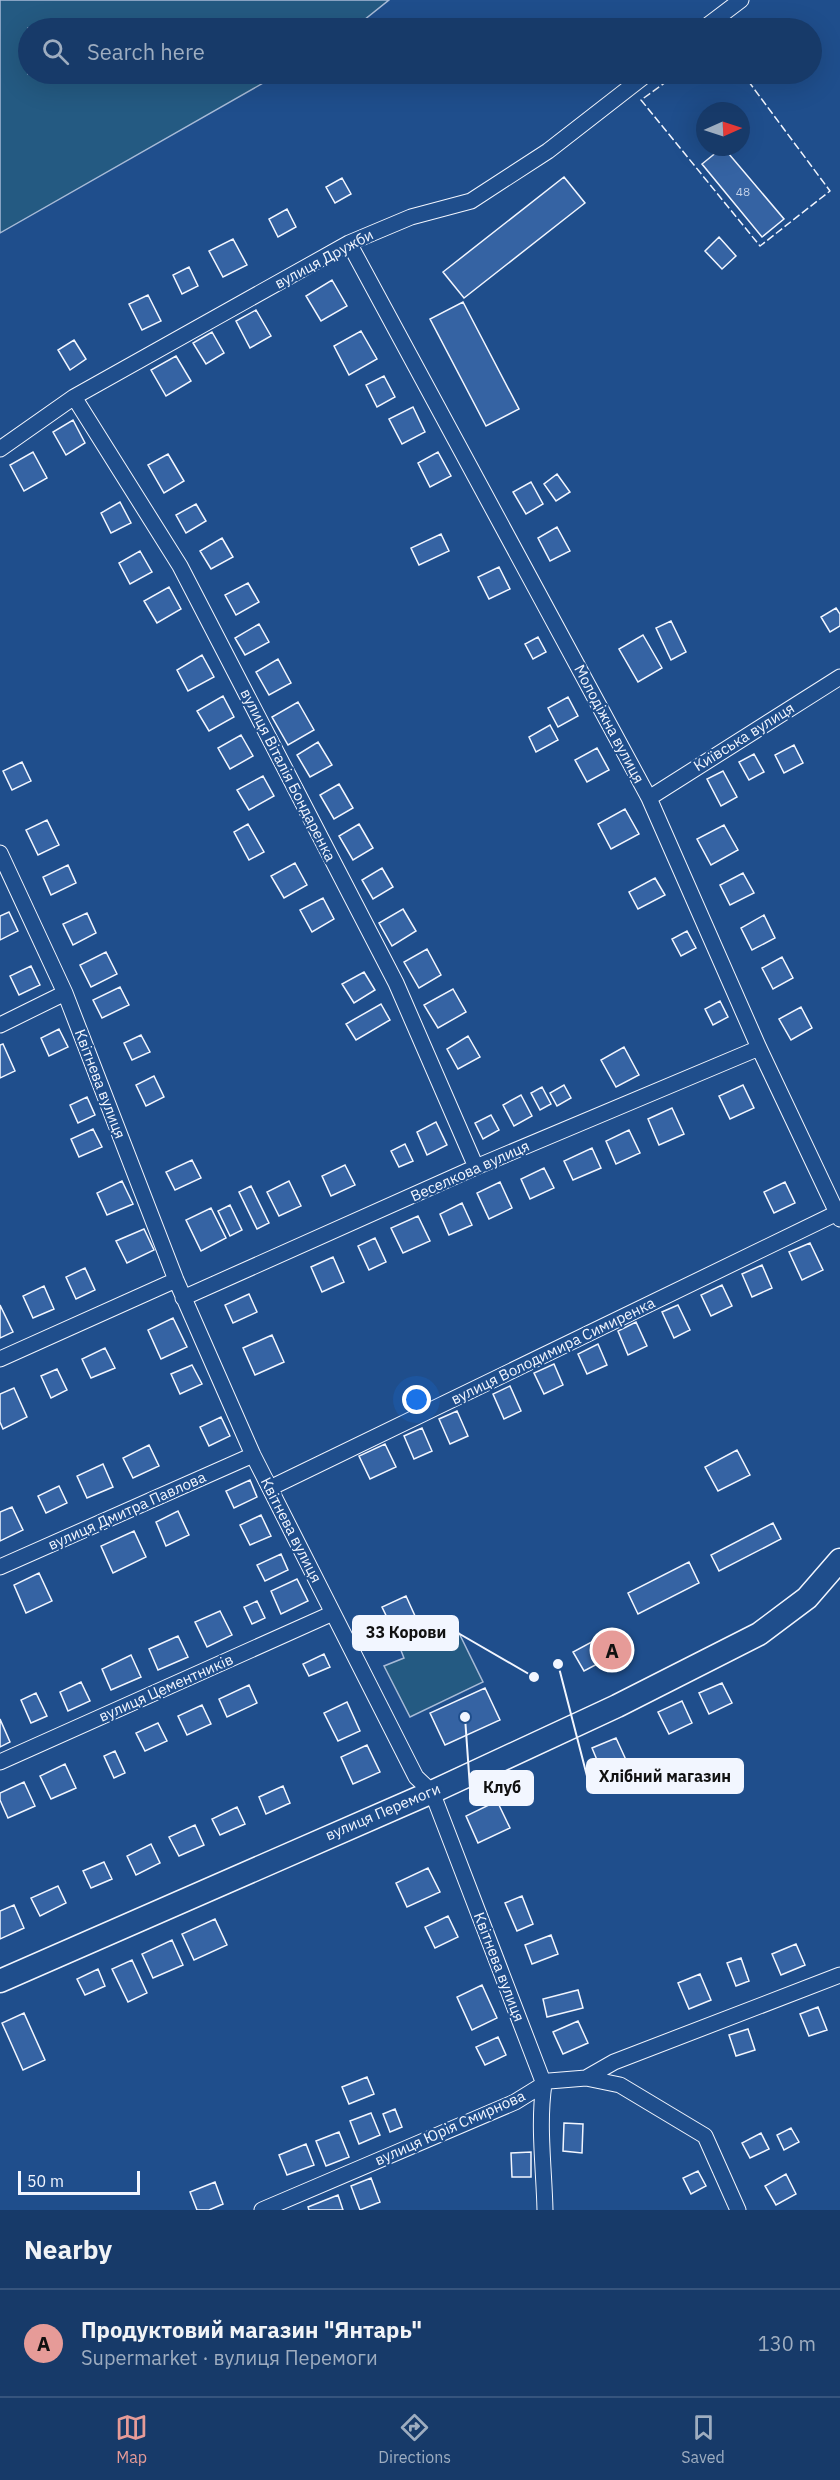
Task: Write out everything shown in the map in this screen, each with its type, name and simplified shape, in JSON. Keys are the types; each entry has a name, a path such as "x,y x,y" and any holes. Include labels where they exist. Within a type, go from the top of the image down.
{"main road":[{"name":"вулиця Перемоги","path":"0,1981 432,1791 617,1706 759,1634 807,1598 839,1563"}],"street":[{"path":"717,18 741,0"},
{"name":"вулиця Дружби","path":"0,449 74,397 349,243 411,217 471,201 548,150 634,84"},
{"name":"Молодіжна вулиця","path":"349,243 649,798 759,1048 838,1216"},
{"name":"вулиця Віталія Бондаренка","path":"74,397 180,566 396,983 476,1167"},
{"name":"Київська вулиця","path":"649,798 840,677"},
{"name":"Квітнева вулиця","path":"0,853 65,993 183,1298 253,1455 416,1777 432,1791 544,2084 540,2112 544,2152 545,2210"},
{"path":"0,1025 65,993"},
{"name":"Веселкова вулиця","path":"183,1298 476,1167 759,1048"},
{"name":"вулиця Володимира Симиренка","path":"270,1488 838,1216"},
{"path":"0,1359 176,1280"},
{"name":"вулиця Дмитра Павлова","path":"0,1568 253,1455"},
{"name":"вулиця Цементників","path":"0,1762 333,1613"},
{"name":"вулиця Юрія Смирнова","path":"262,2210 515,2102 549,2081 586,2078 614,2062 840,1975"},
{"path":"586,2078 620,2085 705,2136 738,2210"}],"shaded area":[{"path":"0,0 389,0 366,18 18,18 18,84 261,84 0,233"},
{"path":"455,1625 483,1682 410,1717 384,1666 404,1658 400,1648"}],"building":[{"path":"712,156 731,156 784,219 762,237 702,164"},
{"path":"564,177 585,203 464,298 443,272"},
{"path":"342,178 351,194 335,203 326,187"},
{"path":"287,209 296,227 278,237 269,219"},
{"path":"719,237 736,256 722,269 705,251"},
{"path":"233,239 247,265 223,277 209,251"},
{"path":"189,267 198,286 182,294 173,275"},
{"path":"332,280 347,306 321,321 306,296"},
{"path":"148,295 161,321 142,330 129,304"},
{"path":"463,302 519,409 486,426 430,319"},
{"path":"256,310 271,336 250,348 236,321"},
{"path":"361,331 377,359 349,375 334,346"},
{"path":"212,332 224,353 206,364 193,343"},
{"path":"74,340 86,359 70,370 58,350"},
{"path":"176,356 191,381 166,396 151,370"},
{"path":"384,376 395,397 377,407 366,385"},
{"path":"413,407 425,432 402,444 389,419"},
{"path":"73,420 85,443 66,455 53,432"},
{"path":"33,452 47,478 24,491 10,465"},
{"path":"438,452 451,476 430,487 418,463"},
{"path":"168,454 184,481 164,493 148,465"},
{"path":"557,474 570,492 556,501 544,484"},
{"path":"531,482 543,504 526,514 513,492"},
{"path":"120,502 131,523 111,533 101,513"},
{"path":"196,504 206,521 186,533 176,515"},
{"path":"557,527 570,551 550,561 538,538"},
{"path":"441,534 449,551 419,565 411,548"},
{"path":"222,538 233,557 211,569 200,551"},
{"path":"140,551 152,572 130,584 119,563"},
{"path":"499,567 510,589 489,599 478,577"},
{"path":"248,583 259,602 236,615 225,595"},
{"path":"169,587 181,609 157,623 144,601"},
{"path":"836,608 840,614 840,626 830,632 821,617"},
{"path":"671,621 686,652 671,660 656,628"},
{"path":"259,624 269,642 245,655 235,638"},
{"path":"643,635 662,668 638,682 619,649"},
{"path":"538,637 546,652 533,659 525,644"},
{"path":"202,655 214,677 188,691 177,670"},
{"path":"278,659 291,683 269,695 256,672"},
{"path":"223,696 234,717 209,731 197,711"},
{"path":"568,697 578,716 558,727 548,708"},
{"path":"298,702 314,730 288,745 272,717"},
{"path":"550,725 558,740 536,752 529,737"},
{"path":"241,735 253,756 230,769 218,748"},
{"path":"318,742 332,765 310,777 297,755"},
{"path":"794,745 803,763 784,773 775,755"},
{"path":"597,748 609,770 587,782 575,760"},
{"path":"754,754 764,772 749,780 739,762"},
{"path":"22,762 31,781 12,790 3,771"},
{"path":"723,771 737,797 721,806 707,779"},
{"path":"263,776 274,796 249,810 237,790"},
{"path":"339,784 353,808 334,819 320,795"},
{"path":"625,809 639,834 611,849 598,824"},
{"path":"47,820 59,845 38,855 26,830"},
{"path":"248,824 264,852 249,860 234,832"},
{"path":"359,824 373,848 353,860 339,836"},
{"path":"724,825 738,850 711,865 697,839"},
{"path":"295,863 307,885 284,898 271,876"},
{"path":"68,865 76,883 51,895 43,877"},
{"path":"382,868 393,887 373,899 362,880"},
{"path":"743,873 754,893 730,905 720,885"},
{"path":"655,878 665,895 638,909 629,892"},
{"path":"323,898 334,919 312,932 300,910"},
{"path":"403,909 416,931 392,946 379,923"},
{"path":"9,912 18,931 0,940 0,916"},
{"path":"87,913 96,933 73,945 63,924"},
{"path":"764,915 775,938 752,950 741,928"},
{"path":"687,931 696,948 681,956 672,939"},
{"path":"427,949 441,975 419,988 404,962"},
{"path":"106,952 117,974 91,987 80,965"},
{"path":"782,957 793,978 773,989 762,968"},
{"path":"31,966 40,985 19,995 10,976"},
{"path":"364,972 375,990 354,1003 342,984"},
{"path":"120,987 129,1005 102,1018 93,1000"},
{"path":"453,989 466,1012 438,1028 424,1005"},
{"path":"720,1001 728,1017 713,1025 705,1009"},
{"path":"381,1004 390,1020 356,1040 346,1024"},
{"path":"801,1007 812,1028 791,1040 779,1019"},
{"path":"59,1029 68,1047 49,1056 41,1038"},
{"path":"141,1035 150,1052 132,1060 124,1043"},
{"path":"468,1036 480,1057 458,1069 447,1049"},
{"path":"3,1044 15,1071 0,1078 0,1045"},
{"path":"624,1047 639,1075 616,1087 601,1060"},
{"path":"154,1076 164,1097 146,1106 136,1085"},
{"path":"564,1085 571,1098 557,1106 550,1093"},
{"path":"743,1085 754,1108 730,1119 719,1096"},
{"path":"542,1087 551,1104 540,1110 531,1093"},
{"path":"521,1095 532,1116 514,1126 503,1105"},
{"path":"87,1097 95,1115 78,1123 70,1105"},
{"path":"672,1108 684,1134 659,1145 648,1119"},
{"path":"491,1115 499,1130 483,1139 475,1123"},
{"path":"436,1122 447,1145 427,1155 417,1132"},
{"path":"93,1129 102,1147 79,1157 71,1139"},
{"path":"629,1130 640,1153 616,1164 606,1141"},
{"path":"405,1144 413,1161 399,1167 391,1151"},
{"path":"592,1148 601,1168 573,1180 564,1161"},
{"path":"192,1160 201,1178 175,1190 166,1172"},
{"path":"345,1165 355,1185 331,1196 322,1176"},
{"path":"544,1168 554,1188 530,1199 521,1179"},
{"path":"122,1181 133,1204 107,1215 97,1193"},
{"path":"289,1181 301,1206 279,1216 267,1192"},
{"path":"500,1182 512,1208 489,1219 477,1193"},
{"path":"785,1182 795,1203 774,1213 764,1192"},
{"path":"251,1186 269,1223 257,1229 239,1192"},
{"path":"462,1203 472,1225 449,1235 440,1214"},
{"path":"230,1205 242,1230 230,1236 218,1211"},
{"path":"211,1208 226,1238 201,1251 186,1220"},
{"path":"418,1216 430,1241 403,1253 391,1228"},
{"path":"144,1229 154,1250 127,1263 116,1241"},
{"path":"375,1238 386,1262 369,1270 358,1246"},
{"path":"810,1243 823,1270 802,1280 789,1252"},
{"path":"333,1257 344,1282 322,1292 311,1267"},
{"path":"762,1265 772,1288 752,1297 742,1274"},
{"path":"85,1268 95,1290 76,1299 66,1277"},
{"path":"722,1285 732,1306 711,1316 701,1295"},
{"path":"44,1286 54,1309 33,1318 23,1296"},
{"path":"249,1294 257,1312 233,1323 225,1305"},
{"path":"0,1305 13,1332 0,1338"},
{"path":"678,1305 690,1330 674,1338 662,1312"},
{"path":"173,1318 187,1347 161,1359 148,1330"},
{"path":"636,1322 647,1346 628,1355 618,1331"},
{"path":"272,1335 284,1362 255,1375 243,1348"},
{"path":"598,1344 607,1365 587,1374 578,1354"},
{"path":"105,1348 115,1368 91,1378 82,1359"},
{"path":"554,1364 563,1385 544,1394 534,1373"},
{"path":"192,1365 202,1384 180,1394 171,1374"},
{"path":"57,1369 67,1390 51,1398 41,1376"},
{"path":"510,1386 521,1411 504,1419 493,1394"},
{"path":"14,1388 27,1417 3,1429 0,1422 0,1394"},
{"path":"457,1411 468,1436 450,1444 439,1419"},
{"path":"221,1417 230,1436 209,1446 200,1427"},
{"path":"422,1428 432,1451 414,1459 404,1436"},
{"path":"385,1444 396,1467 370,1479 359,1456"},
{"path":"149,1445 159,1466 133,1478 123,1458"},
{"path":"737,1450 750,1475 718,1491 705,1467"},
{"path":"103,1464 113,1487 87,1498 77,1476"},
{"path":"250,1480 257,1497 234,1508 226,1491"},
{"path":"59,1486 67,1503 46,1513 38,1496"},
{"path":"12,1507 23,1530 0,1541 0,1512"},
{"path":"178,1511 189,1535 166,1546 156,1522"},
{"path":"261,1515 271,1536 250,1545 240,1525"},
{"path":"773,1523 781,1539 719,1571 711,1555"},
{"path":"134,1531 146,1557 113,1573 101,1546"},
{"path":"281,1554 288,1570 265,1581 257,1565"},
{"path":"689,1562 699,1583 638,1614 628,1593"},
{"path":"39,1573 52,1601 26,1613 14,1585"},
{"path":"297,1579 308,1601 281,1614 271,1591"},
{"path":"406,1596 420,1627 397,1638 382,1607"},
{"path":"257,1601 265,1618 252,1624 244,1607"},
{"path":"220,1611 232,1635 207,1647 195,1622"},
{"path":"612,1631 622,1651 584,1671 573,1652"},
{"path":"178,1636 188,1657 158,1670 149,1649"},
{"path":"324,1654 330,1667 309,1676 303,1664"},
{"path":"131,1655 141,1677 111,1690 102,1669"},
{"path":"81,1682 90,1701 68,1711 60,1692"},
{"path":"722,1683 732,1703 709,1714 699,1693"},
{"path":"249,1685 257,1703 227,1717 219,1699"},
{"path":"485,1688 500,1720 445,1745 430,1713"},
{"path":"36,1693 47,1716 31,1723 21,1700"},
{"path":"682,1701 692,1723 669,1734 658,1712"},
{"path":"347,1702 360,1731 338,1741 324,1713"},
{"path":"202,1705 211,1724 187,1735 178,1716"},
{"path":"0,1719 10,1742 0,1747"},
{"path":"158,1723 167,1741 145,1751 136,1733"},
{"path":"616,1738 632,1773 607,1784 592,1748"},
{"path":"367,1745 380,1772 353,1784 341,1757"},
{"path":"115,1751 125,1773 114,1778 104,1756"},
{"path":"65,1764 76,1788 51,1799 40,1776"},
{"path":"24,1782 35,1806 8,1818 0,1800 0,1793"},
{"path":"283,1786 290,1803 266,1814 259,1797"},
{"path":"497,1801 510,1828 478,1843 466,1816"},
{"path":"237,1807 245,1824 220,1835 212,1819"},
{"path":"195,1825 204,1845 179,1856 169,1837"},
{"path":"151,1844 160,1863 136,1875 127,1856"},
{"path":"104,1862 112,1879 91,1888 83,1871"},
{"path":"428,1868 440,1892 407,1907 396,1883"},
{"path":"58,1886 66,1903 40,1916 31,1898"},
{"path":"522,1896 533,1924 517,1931 505,1903"},
{"path":"14,1905 24,1928 0,1939 0,1911"},
{"path":"448,1916 458,1937 435,1948 425,1927"},
{"path":"215,1919 227,1945 194,1960 182,1934"},
{"path":"551,1935 558,1954 532,1964 525,1945"},
{"path":"172,1940 183,1965 153,1978 142,1954"},
{"path":"796,1944 805,1965 781,1975 772,1954"},
{"path":"741,1958 749,1981 736,1986 727,1963"},
{"path":"132,1960 147,1993 128,2002 112,1969"},
{"path":"98,1969 105,1986 85,1995 77,1979"},
{"path":"700,1974 711,2000 689,2009 678,1983"},
{"path":"482,1985 497,2018 472,2030 457,1997"},
{"path":"578,1990 583,2008 547,2017 543,1999"},
{"path":"818,2007 827,2030 809,2036 800,2014"},
{"path":"24,2013 45,2060 23,2070 2,2023"},
{"path":"578,2021 588,2043 563,2054 553,2032"},
{"path":"748,2029 755,2050 736,2056 729,2035"},
{"path":"498,2037 506,2055 485,2065 476,2047"},
{"path":"367,2077 374,2094 349,2104 342,2087"},
{"path":"395,2109 402,2127 390,2132 383,2114"},
{"path":"371,2113 380,2135 359,2144 350,2121"},
{"path":"564,2123 583,2124 582,2153 563,2151"},
{"path":"791,2128 799,2142 784,2150 777,2135"},
{"path":"339,2132 349,2157 326,2166 316,2141"},
{"path":"761,2133 769,2149 750,2158 742,2143"},
{"path":"306,2144 314,2165 287,2175 279,2155"},
{"path":"531,2152 531,2177 512,2177 511,2153"},
{"path":"698,2171 706,2186 691,2194 683,2178"},
{"path":"786,2174 796,2194 776,2205 765,2186"},
{"path":"371,2178 380,2202 360,2210 351,2186"},
{"path":"215,2182 223,2204 209,2210 197,2210 190,2192"},
{"path":"338,2195 343,2210 309,2210 308,2207"}],"fence":[{"path":"663,84 641,100 760,246 830,191 750,84"}],"place":[{"name":"Продуктовий магазин \"Янтарь\"","path":"612,1650"},
{"name":"Хлібний магазин","path":"558,1664"},
{"name":"33 Корови","path":"534,1677"},
{"name":"Клуб","path":"465,1717"}]}
